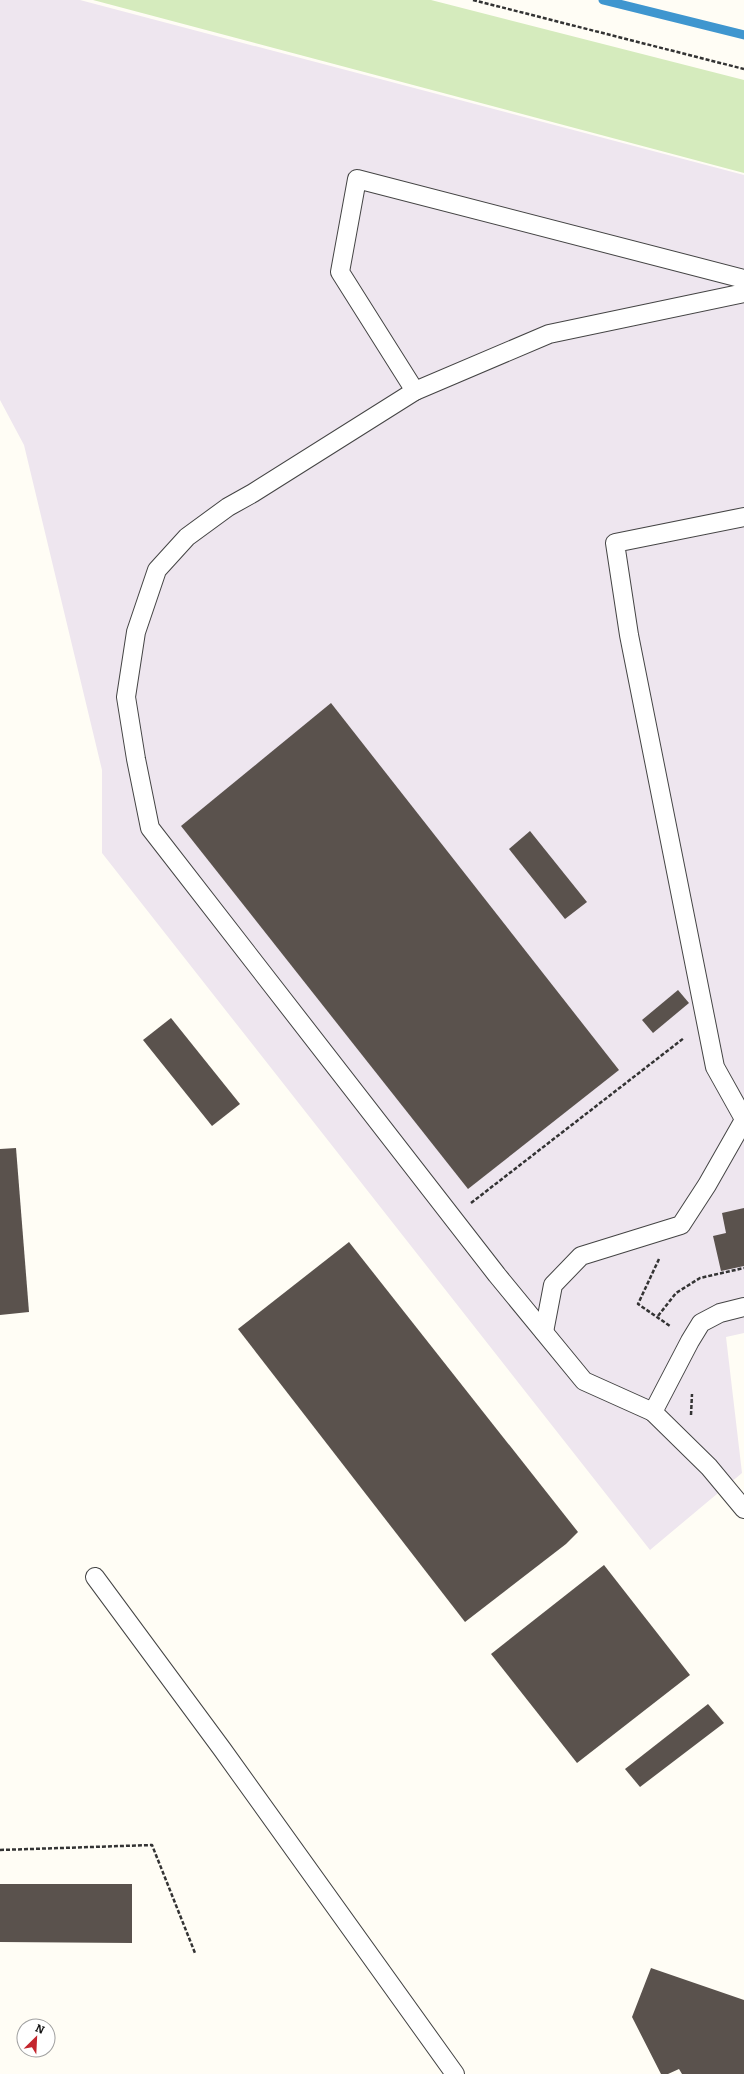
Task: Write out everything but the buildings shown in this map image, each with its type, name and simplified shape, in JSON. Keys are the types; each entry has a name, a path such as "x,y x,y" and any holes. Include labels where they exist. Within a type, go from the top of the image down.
{"lane":[{"path":"415,391 340,272 357,179 744,279"},
{"path":"744,293 549,334 415,391 253,493 228,506 187,537 157,570 136,632 126,697 150,828 453,1218 584,1381 653,1412 709,1467 744,1509"},
{"path":"544,1332 554,1285 581,1256 681,1225 707,1185 744,1120 715,1067 632,649 615,543 744,517"},
{"path":"653,1412 701,1323 720,1313 744,1307"},
{"path":"95,1577 231,1761 455,2074"}],"path":[{"path":"473,0 744,69"},
{"path":"453,1218 706,1021"},
{"path":"658,1316 676,1293 700,1278 744,1268"},
{"path":"0,1850 152,1845 195,1953"}],"shaded area":[{"path":"0,0 80,0 744,175 744,1333 726,1337 742,1473 650,1550 102,853 102,770 24,445 0,400"}],"green space":[{"path":"93,0 431,0 744,80 744,173"}],"waterway":[{"path":"603,0 744,35"}]}
